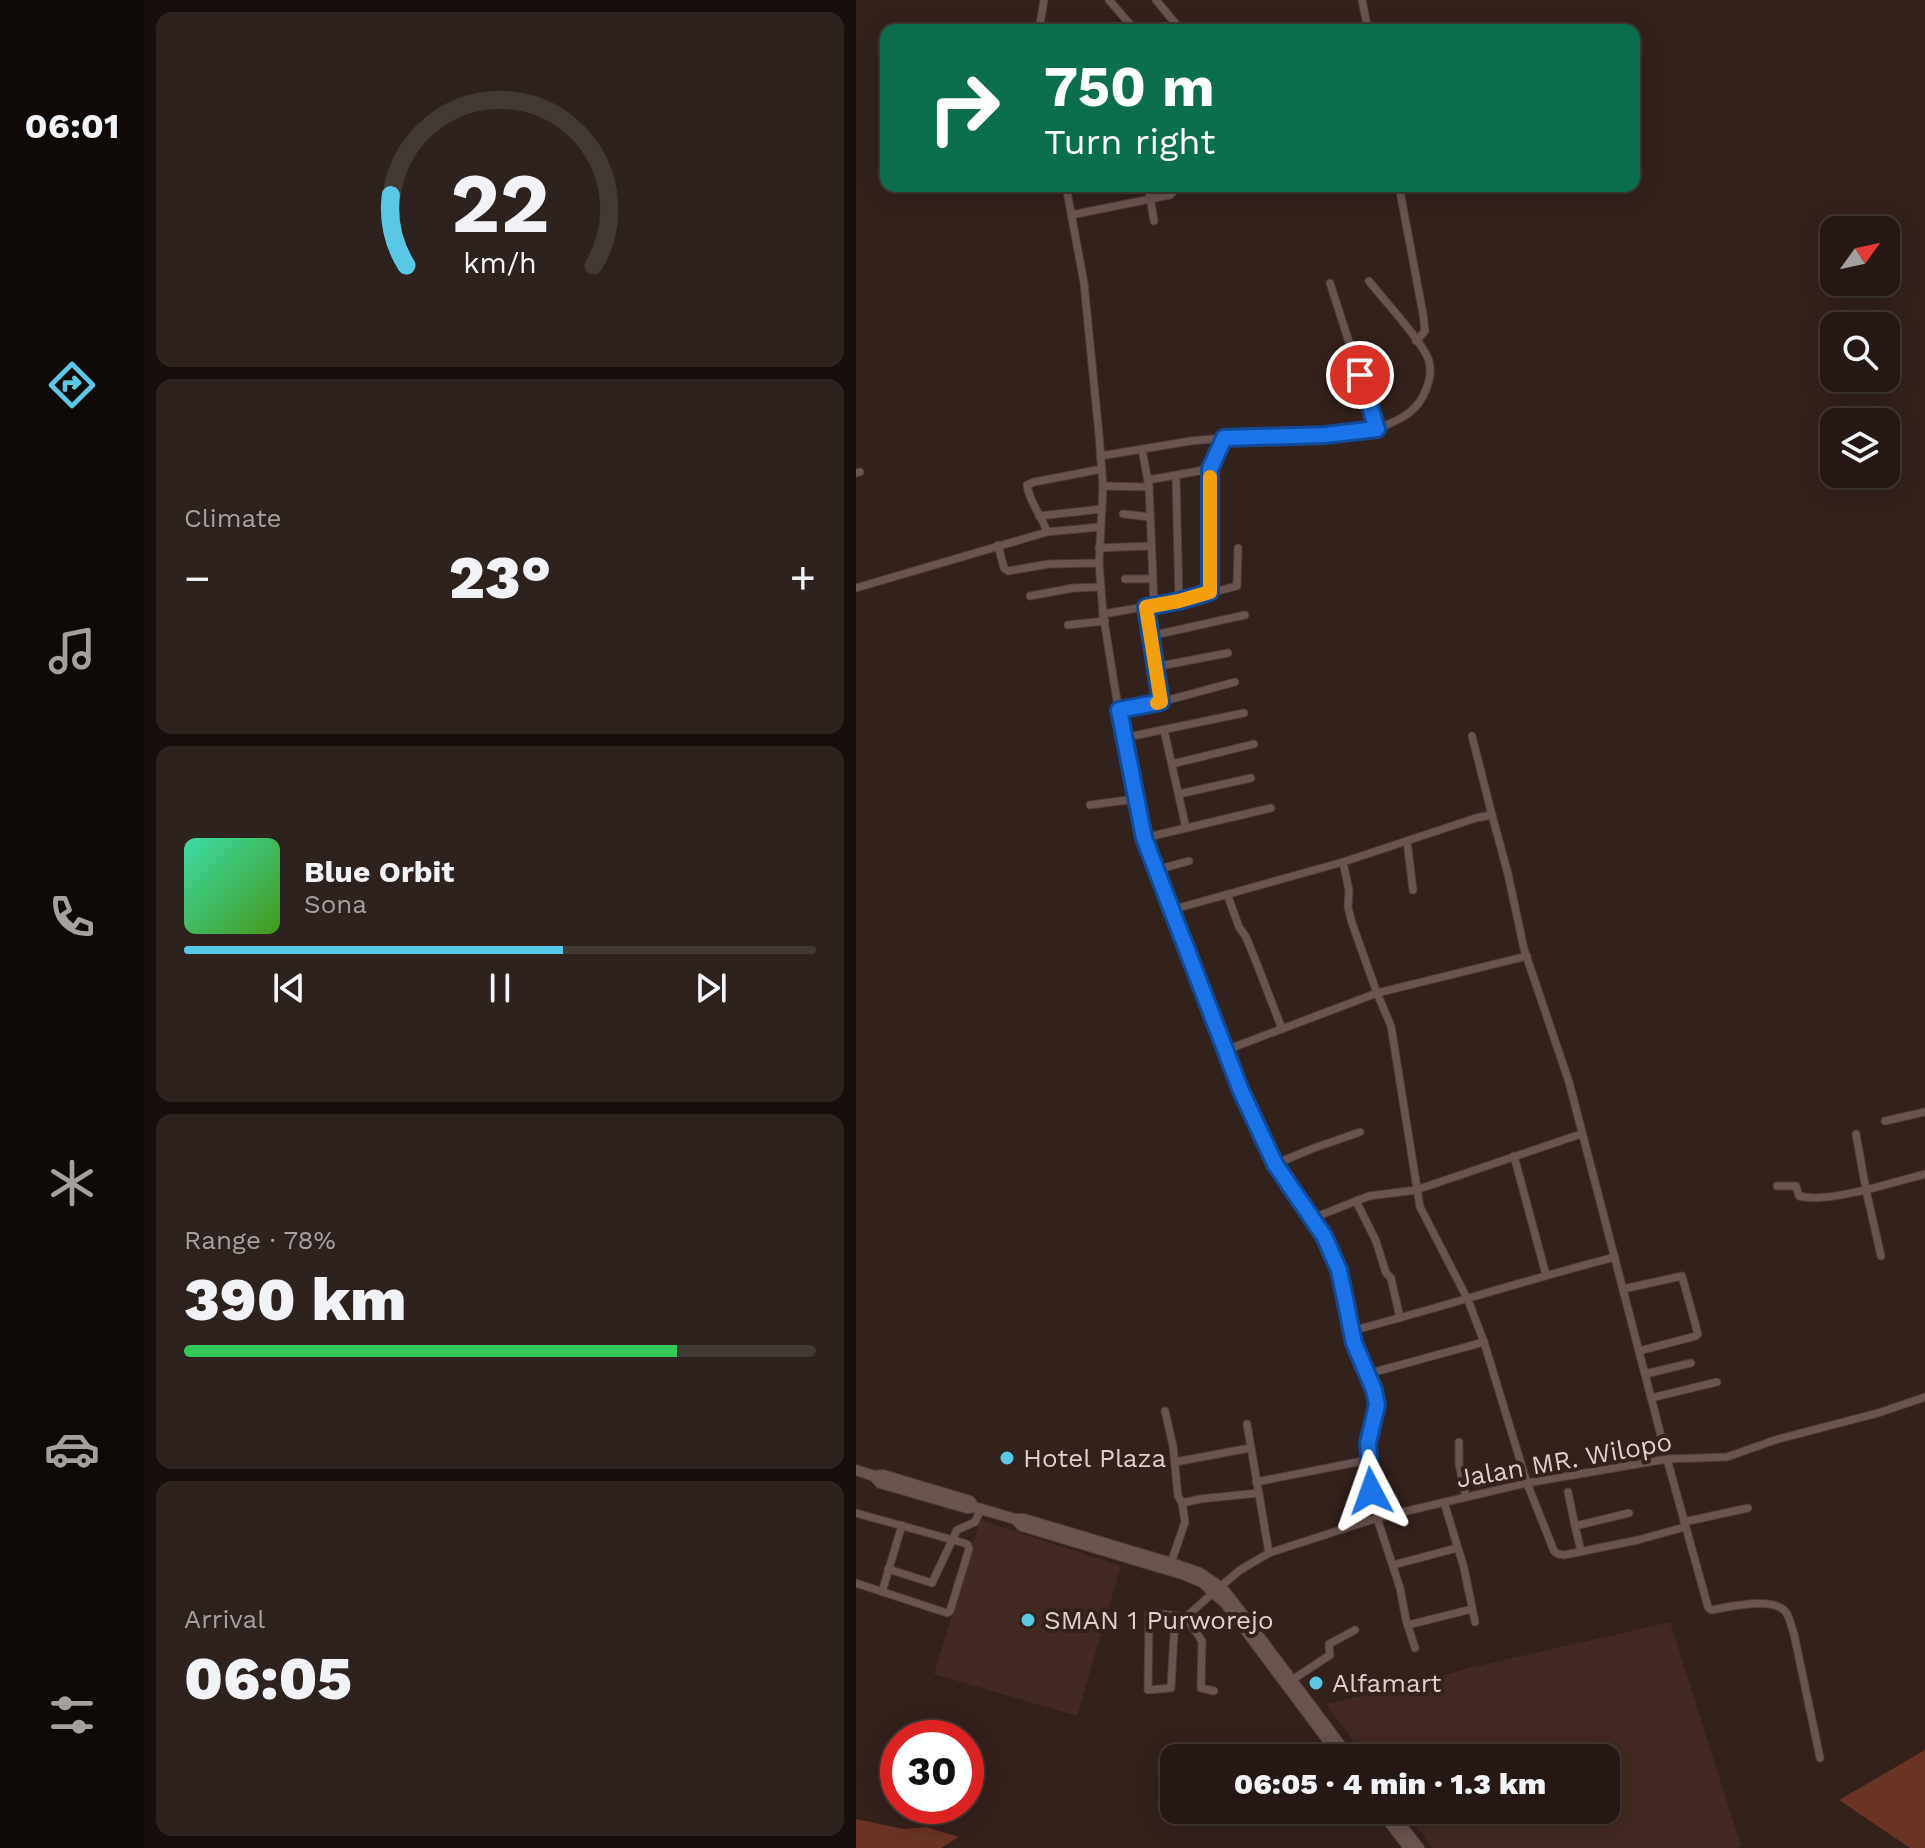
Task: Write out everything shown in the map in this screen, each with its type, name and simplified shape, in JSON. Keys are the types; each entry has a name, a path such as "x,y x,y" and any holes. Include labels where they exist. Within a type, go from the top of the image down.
{"main road":[{"path":"856,1470 874,1476 883,1475 970,1501 977,1508 1171,1563 1205,1580 1231,1599 1292,1680 1332,1744"},
{"path":"1015,1519 1022,1526 1205,1580"},
{"path":"1217,1589 1338,1744"},
{"path":"1391,1824 1409,1848"},
{"path":"1400,1824 1419,1848"}],"street":[{"path":"1040,24 1044,0"},
{"path":"1109,0 1130,24"},
{"path":"1156,0 1176,24"},
{"path":"1362,0 1367,24"},
{"path":"1067,192 1084,283 1102,469 1099,563 1104,618 1123,738 1144,838 1241,1091 1275,1164 1324,1236 1339,1270 1354,1343 1374,1390 1377,1405 1368,1443 1371,1491 1415,1648"},
{"path":"1150,192 1154,221"},
{"path":"1071,215 1173,192"},
{"path":"1400,192 1425,331 1416,341"},
{"path":"1100,456 1191,441 1325,435 1377,429 1408,414 1421,400 1429,379 1430,365 1425,353 1369,281"},
{"path":"1330,283 1377,429"},
{"path":"1210,592 1210,469 1224,438"},
{"path":"1142,449 1150,517 1150,636 1161,702"},
{"path":"1047,532 1027,485 1102,469"},
{"path":"1103,486 1148,483 1210,469"},
{"path":"1176,476 1179,601"},
{"path":"1039,516 1102,509"},
{"path":"1123,514 1150,517"},
{"path":"856,588 1047,532 1100,527"},
{"path":"998,545 1004,568 1008,571 1049,564 1099,563"},
{"path":"1099,548 1151,546"},
{"path":"1068,625 1234,588 1238,585 1238,548"},
{"path":"1125,579 1152,579"},
{"path":"1030,596 1073,588 1101,587"},
{"path":"1150,636 1245,615"},
{"path":"1155,667 1228,653"},
{"path":"1119,710 1235,682"},
{"path":"1123,738 1244,713"},
{"path":"1164,730 1186,828"},
{"path":"1472,736 1527,956 1569,1082 1709,1609 1766,1603 1782,1608 1788,1615 1820,1758"},
{"path":"1172,764 1254,744"},
{"path":"1179,794 1251,778"},
{"path":"1090,805 1135,799"},
{"path":"1144,838 1271,808"},
{"path":"1171,910 1343,862 1492,815"},
{"path":"1407,841 1413,890"},
{"path":"1156,870 1189,861"},
{"path":"1343,862 1352,923 1391,1026 1420,1207 1468,1300 1527,1483 1554,1551 1561,1555 1638,1540 1684,1524 1748,1508"},
{"path":"1227,894 1282,1029"},
{"path":"1226,1050 1377,993 1527,956"},
{"path":"1885,1121 1925,1112"},
{"path":"1275,1164 1360,1132"},
{"path":"1313,1218 1373,1195 1416,1190 1581,1134"},
{"path":"1856,1134 1881,1256"},
{"path":"1514,1156 1546,1275"},
{"path":"1777,1186 1796,1186 1802,1197 1824,1197 1866,1190 1925,1174"},
{"path":"1356,1201 1376,1241 1386,1273 1391,1278 1400,1318"},
{"path":"1351,1331 1615,1257"},
{"path":"1623,1289 1682,1276 1698,1334 1639,1351"},
{"path":"1367,1374 1484,1342"},
{"path":"1645,1374 1691,1363"},
{"path":"1651,1398 1717,1382"},
{"name":"Jalan MR. Wilopo","path":"1186,1617 1240,1570 1269,1553 1377,1518 1527,1483 1667,1459 1727,1457 1775,1440 1891,1410 1925,1397"},
{"path":"1165,1411 1185,1522 1171,1563"},
{"path":"1247,1424 1269,1553"},
{"path":"1459,1442 1459,1464 1466,1497"},
{"path":"1175,1462 1250,1448"},
{"path":"1256,1482 1368,1460"},
{"path":"1568,1492 1581,1551"},
{"path":"1182,1503 1259,1493"},
{"path":"1444,1502 1464,1568 1475,1622"},
{"path":"888,1569 930,1583 959,1528 976,1521 977,1508"},
{"path":"1575,1526 1629,1513"},
{"path":"856,1524 857,1514 952,1539 966,1544 969,1549 948,1613 856,1583"},
{"path":"882,1592 902,1525"},
{"path":"1393,1565 1457,1548"},
{"path":"1408,1625 1472,1609"},
{"path":"1175,1616 1171,1688 1148,1690 1149,1615 1152,1613 1186,1617 1202,1641 1201,1688 1214,1691"},
{"path":"1292,1680 1330,1655 1329,1644 1355,1630"}],"shaded area":[{"name":"SMAN 1 Purworejo","path":"980,1520 1121,1566 1077,1716 934,1674"},
{"path":"1670,1622 1741,1846 1433,1848 1415,1824 1620,1824 1620,1744 1356,1744 1326,1704"},
{"path":"1925,1750 1925,1848 1910,1848 1839,1800"},
{"path":"856,1819 904,1829 926,1827 959,1837 941,1848 856,1848"}],"slow traffic":[{"path":"1157,703 1161,702 1146,607 1210,592 1210,477"}],"place":[{"name":"Hotel Plaza","path":"1007,1458"},
{"name":"SMAN 1 Purworejo","path":"1028,1620"},
{"name":"Alfamart","path":"1316,1683"}],"route":[{"path":"1360,375 1377,429 1325,435 1224,438 1210,469 1210,592 1146,607 1161,702 1119,710 1144,838 1241,1091 1275,1164 1324,1236 1339,1270 1354,1343 1374,1390 1377,1405 1368,1443 1371,1491"}]}
